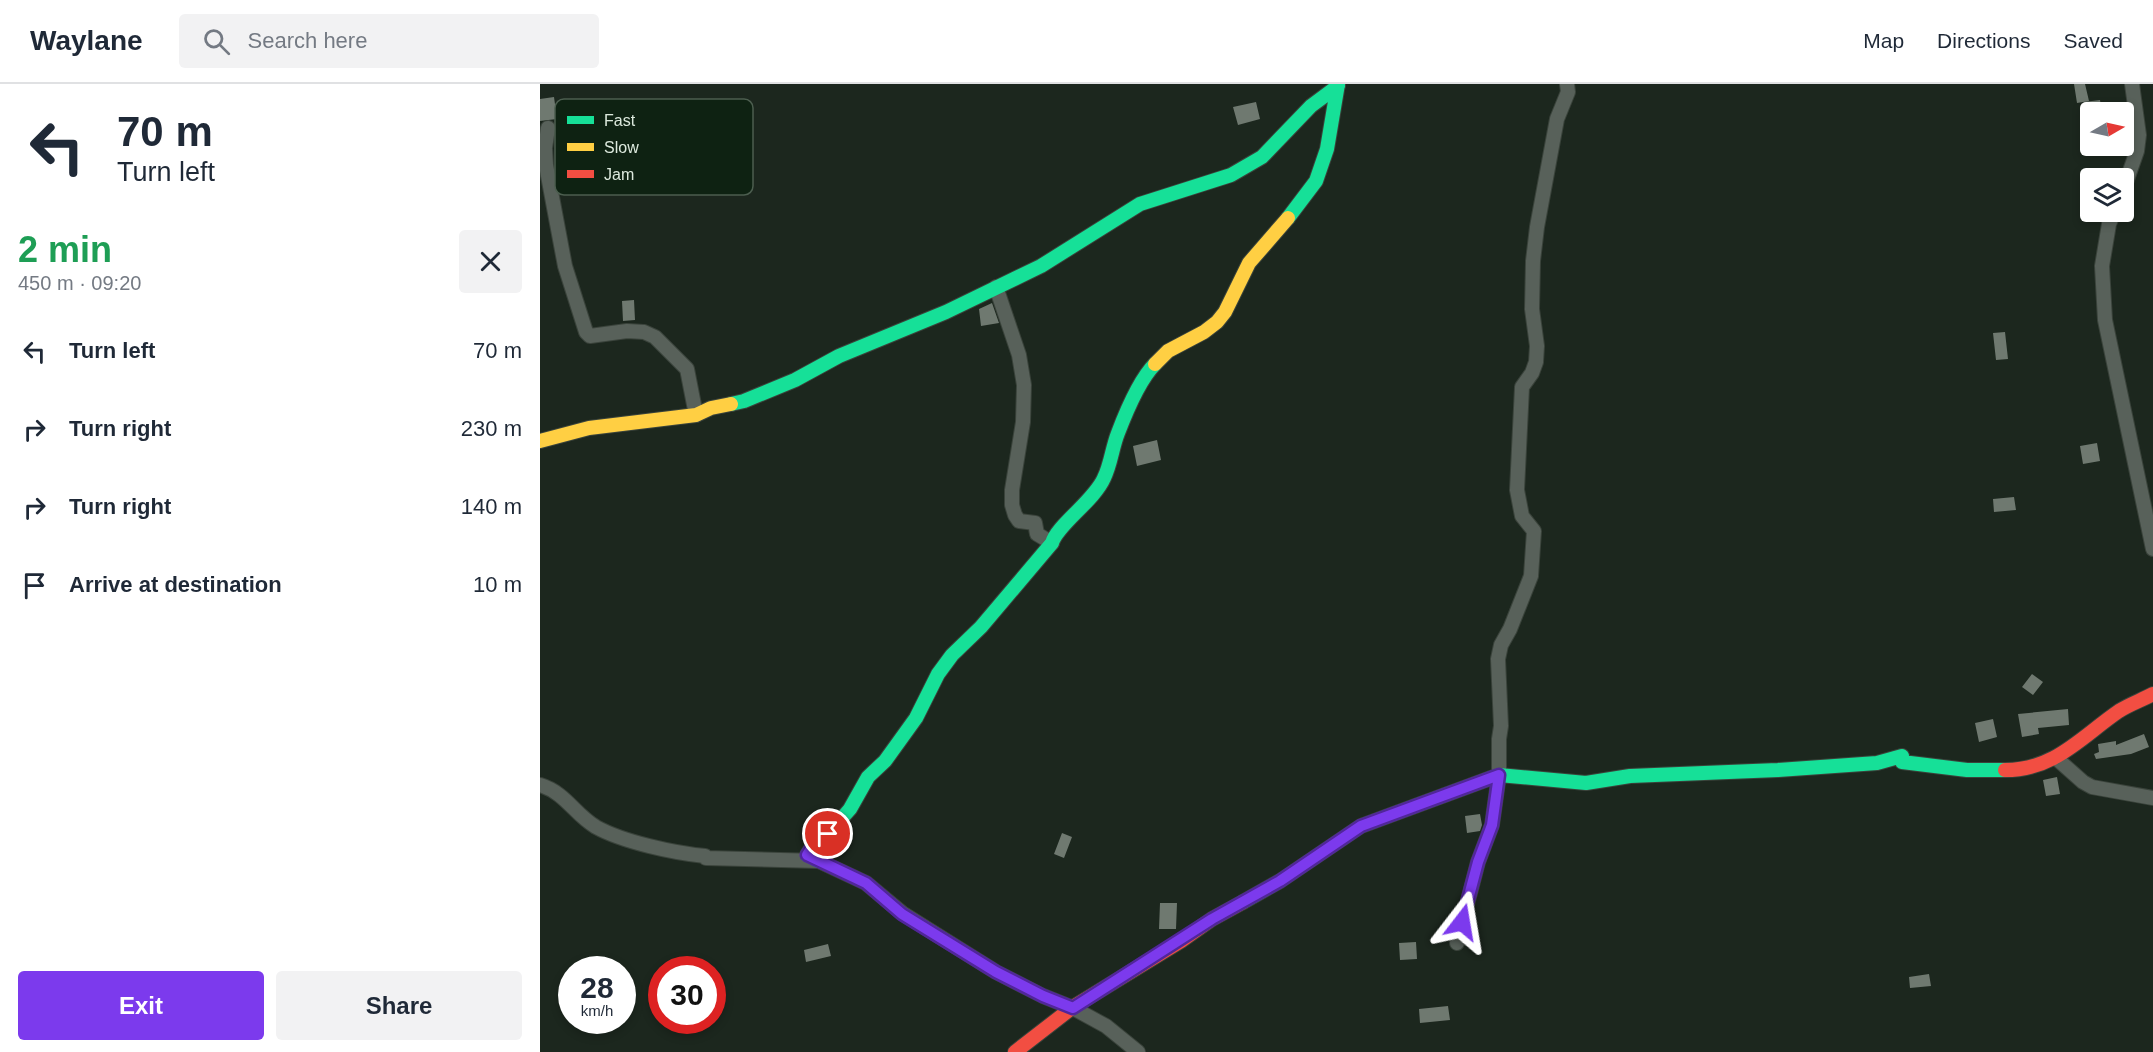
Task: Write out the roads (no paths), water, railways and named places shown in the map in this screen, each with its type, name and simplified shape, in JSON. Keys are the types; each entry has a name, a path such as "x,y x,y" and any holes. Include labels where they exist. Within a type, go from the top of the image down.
{"street":[{"path":"1457,943 1478,862 1492,825 1499,775 1501,726 1498,659 1501,645 1519,609 1531,576 1534,531 1522,516 1517,490 1522,387 1532,373 1536,362 1537,346 1532,309 1536,227 1557,119 1568,92 1567,84"},
{"path":"2131,168 2137,151 2139,135 2132,84"},
{"path":"540,441 589,428 696,415 711,408 744,400 795,380 839,356 946,312 1050,261 1140,204 1206,184 1248,166 1273,147 1311,106 1338,85"},
{"path":"1138,1052 1106,1026 996,972 902,914 866,883 807,855 812,847 828,834 850,809 868,777 885,760 916,718 938,674 952,655 981,627 1052,543 1054,536 1084,506 1104,479 1118,433 1147,372 1168,351 1197,336 1217,322 1225,312 1244,271 1316,181 1327,149 1338,85"},
{"path":"548,128 545,148 546,165 565,266 586,332 590,336 627,331 644,332 655,337 687,369 696,415"},
{"path":"2110,222 2102,266 2105,320 2153,549"},
{"path":"996,287 1019,355 1024,385 1023,422 1012,490 1012,505 1019,521 1035,523 1036,534 1052,543"},
{"path":"1016,1052 1073,1008 1212,919 1280,881 1361,826 1499,775 1586,783 1630,776 1877,763 1902,756 1902,762 1967,770 2024,770 2056,758 2121,710 2153,694"},
{"path":"2056,758 2092,787 2153,798"},
{"path":"540,785 555,790 579,814 597,827 658,848 706,858 819,861"}]}
